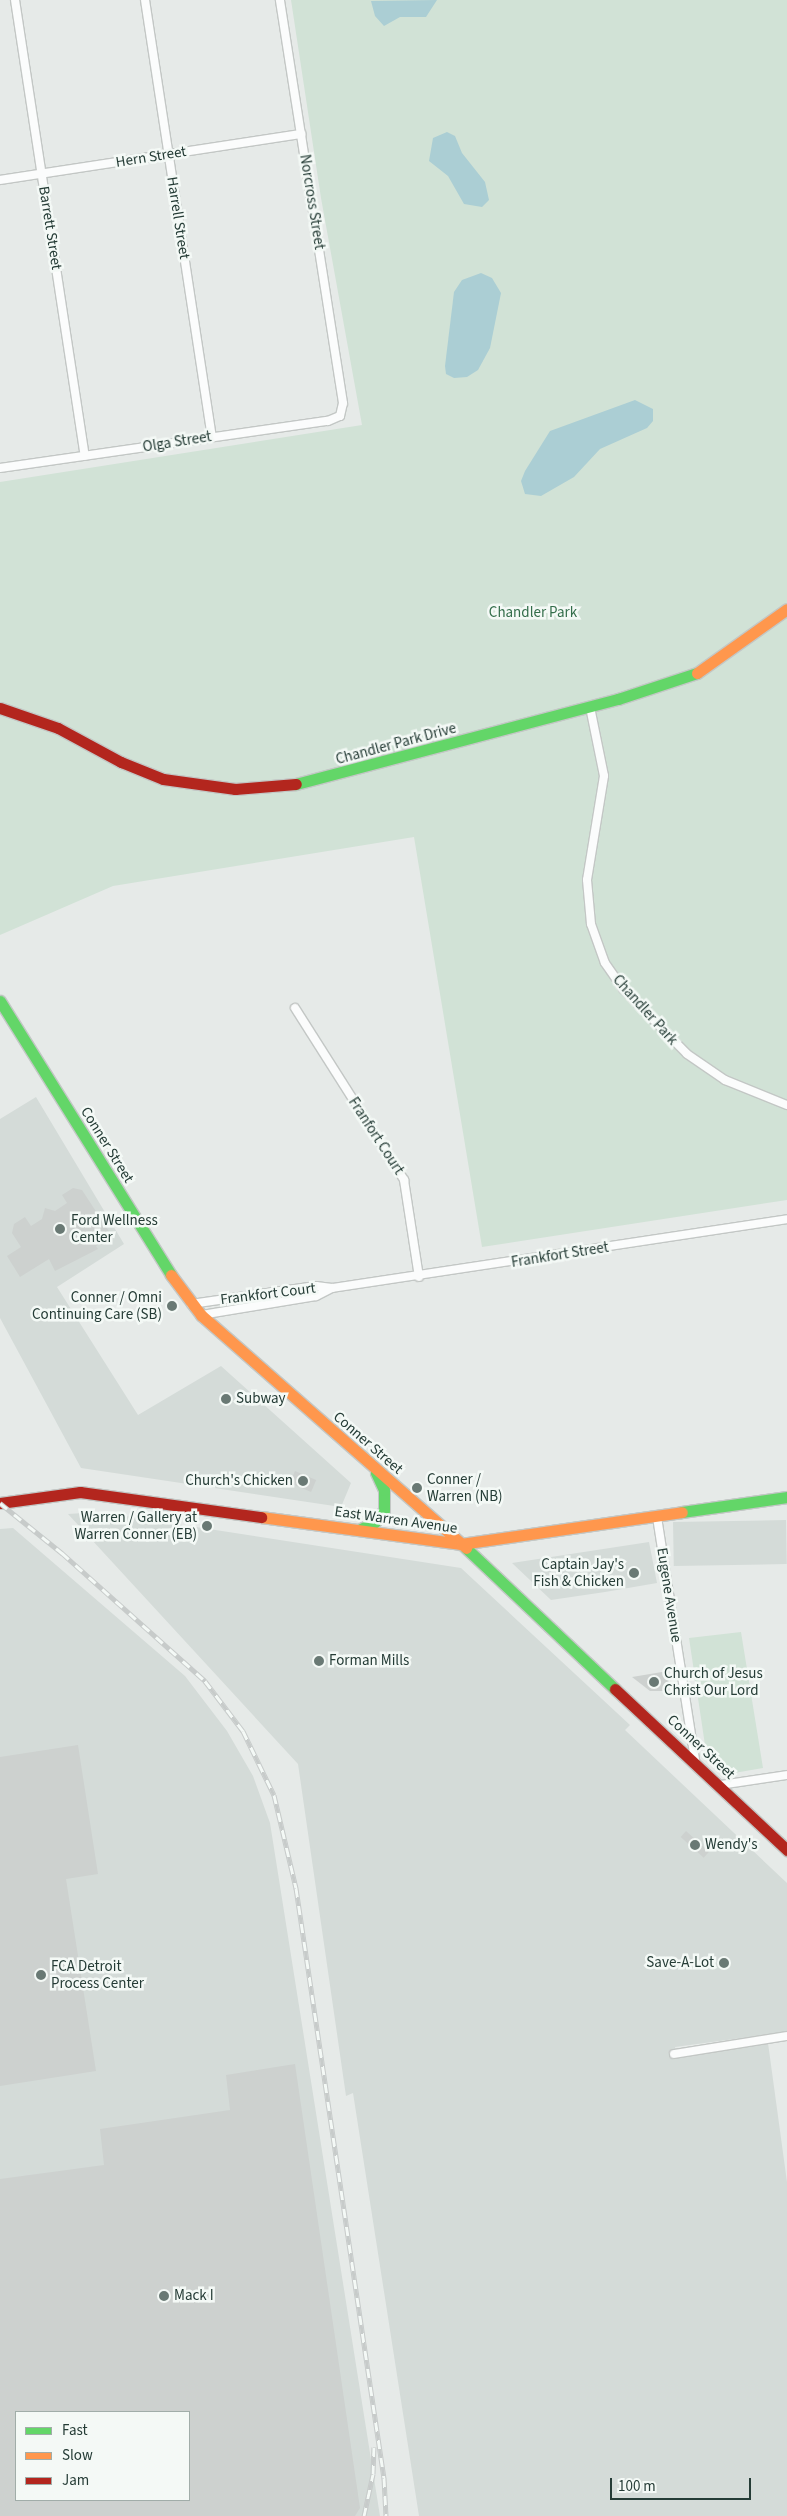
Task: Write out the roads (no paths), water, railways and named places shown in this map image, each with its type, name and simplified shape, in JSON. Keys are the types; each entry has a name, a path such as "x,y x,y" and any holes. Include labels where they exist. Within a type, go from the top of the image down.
{"main road":[{"name":"Chandler Park Drive","path":"0,708 58,728 144,772 184,784 235,789 290,786 590,707 694,674 787,609"},
{"name":"Conner Street","path":"0,1001 191,1304 201,1315 462,1544 695,1761 787,1850"},
{"path":"358,1530 375,1522 384,1510 384,1490 375,1469"},
{"name":"East Warren Avenue","path":"0,1503 80,1492 462,1544 787,1497"}],"street":[{"name":"Barrett Street","path":"16,0 85,456"},
{"name":"Harrell Street","path":"145,0 212,436"},
{"name":"Norcross Street","path":"280,0 343,403"},
{"name":"Hern Street","path":"0,180 302,134"},
{"name":"Olga Street","path":"0,468 335,419 343,403"},
{"name":"Chandler Park","path":"590,707 604,776 587,880 591,924 605,963 623,989 687,1054 732,1084 787,1105"},
{"name":"Franfort Court","path":"295,1008 404,1180 419,1277"},
{"name":"Frankfort Street","path":"332,1288 419,1277 787,1219"},
{"name":"Frankfort Court","path":"191,1304 316,1286 332,1288"},
{"name":"Frankfort Court","path":"201,1315 316,1296 332,1288"},
{"name":"Eugene Avenue","path":"657,1517 695,1761"},
{"path":"720,1785 787,1775"},
{"path":"674,2054 787,2036"}],"water":[{"path":"437,0 426,17 400,17 384,26 375,16 371,1"},
{"path":"447,132 455,136 462,153 485,182 489,200 482,207 464,204 448,176 429,161 433,138"},
{"path":"481,273 492,278 501,293 490,348 478,370 467,377 454,378 446,374 445,366 454,292 462,280"},
{"path":"635,400 653,409 653,421 647,428 600,449 574,477 541,496 525,494 521,481 525,471 550,431"}],"railway":[{"path":"0,1503 62,1553 205,1681 243,1731 274,1795 296,1888 384,2478 386,2516"},
{"path":"364,2516 373,2474 374,2447"}],"place":[{"name":"Ford Wellness Center","path":"60,1229"},
{"name":"Conner / Omni Continuing Care (SB)","path":"172,1306"},
{"name":"Subway","path":"226,1399"},
{"name":"Church's Chicken","path":"303,1481"},
{"name":"Conner / Warren (NB)","path":"417,1488"},
{"name":"Warren / Gallery at Warren Conner (EB)","path":"207,1526"},
{"name":"Captain Jay's Fish & Chicken","path":"634,1573"},
{"name":"Forman Mills","path":"319,1661"},
{"name":"Church of Jesus Christ Our Lord","path":"654,1682"},
{"name":"Wendy's","path":"695,1845"},
{"name":"Save-A-Lot","path":"724,1963"},
{"name":"FCA Detroit Process Center","path":"41,1975"},
{"name":"Mack I","path":"164,2296"}]}
